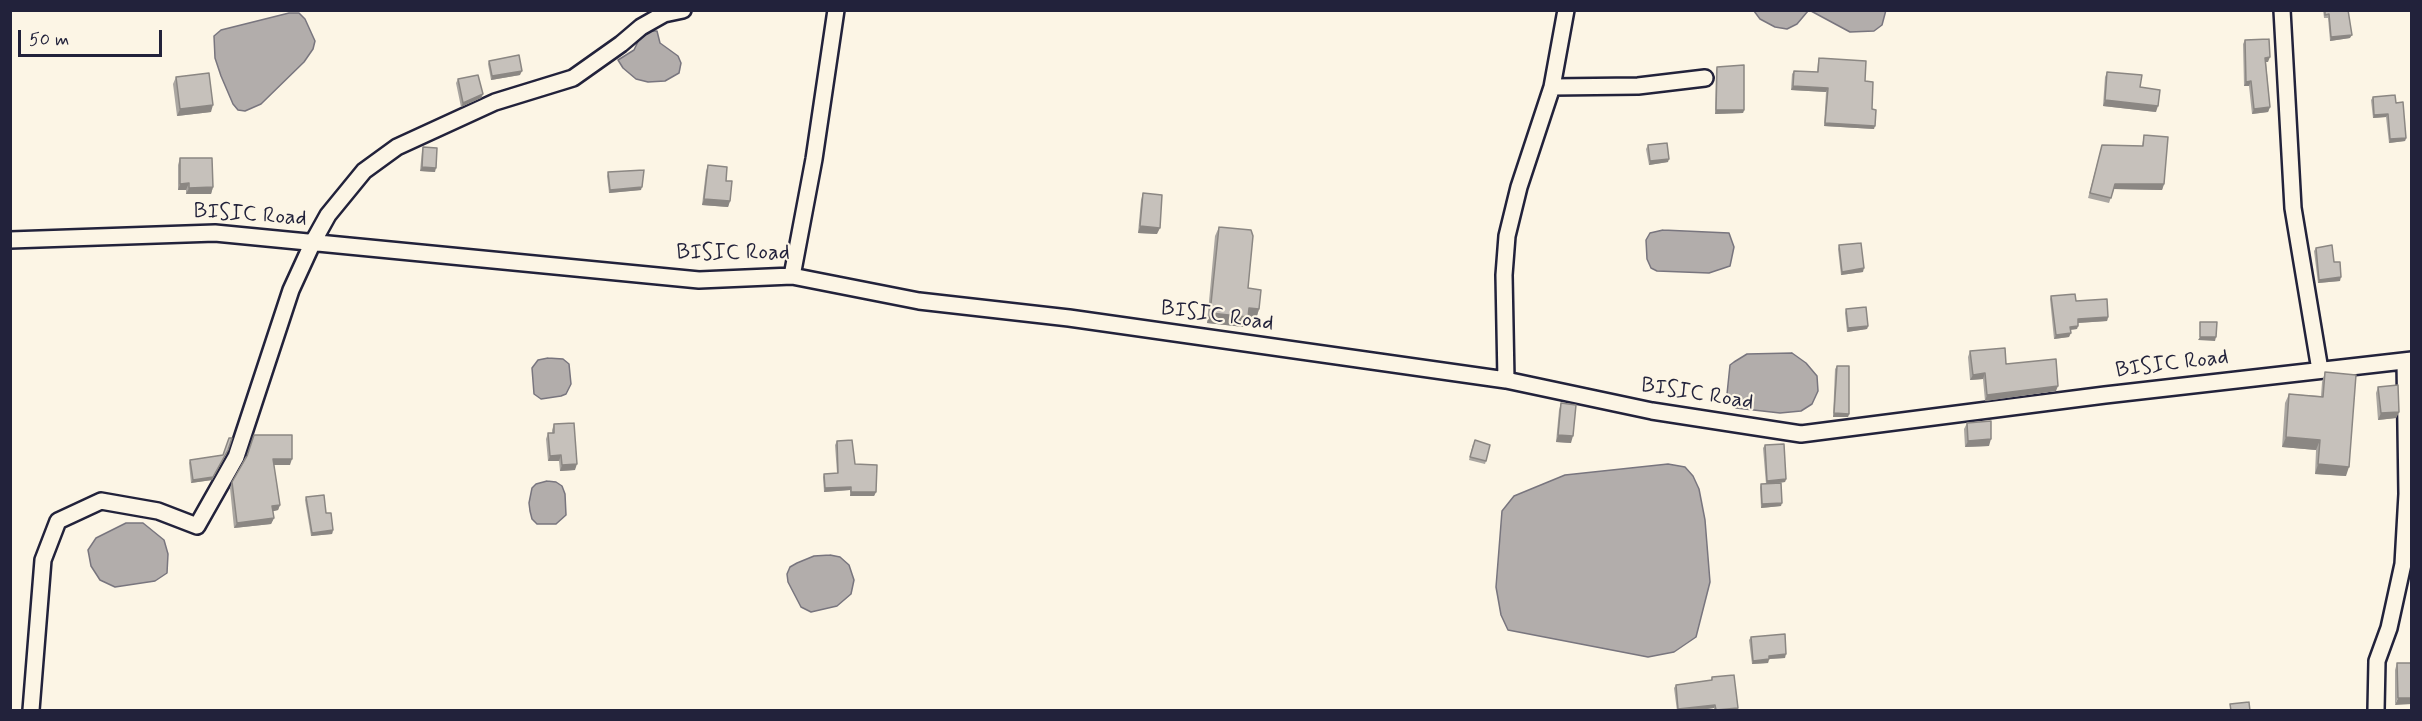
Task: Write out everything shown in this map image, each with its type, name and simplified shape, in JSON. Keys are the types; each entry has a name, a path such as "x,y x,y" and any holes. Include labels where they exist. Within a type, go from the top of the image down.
{"street":[{"path":"31,711 43,560 58,521 101,501 158,511 197,526 236,457 291,290 313,242 328,215 364,171 397,147 495,102 573,78 641,27 664,14 683,10"},
{"path":"792,276 814,159 836,10"},
{"path":"1506,380 1504,275 1508,236 1519,186 1552,87 1566,10"},
{"path":"2282,10 2293,208 2320,370"},
{"path":"1552,87 1638,86 1705,78"},
{"name":"BISIC Road","path":"10,240 215,233 699,280 792,276 919,301 1069,318 1506,380 1652,411 1801,434 2408,361"},
{"path":"2376,711 2377,661 2390,628 2403,564 2407,494 2408,361"}],"shaded area":[{"path":"1886,10 1882,25 1874,31 1850,32 1811,11"},
{"path":"1754,11 1808,11 1797,24 1787,29 1775,27 1760,19"},
{"path":"289,13 299,13 305,19 315,41 313,49 304,62 261,104 245,111 238,110 233,104 215,58 214,36 221,30"},
{"path":"657,31 660,43 678,56 681,63 679,73 665,81 648,82 636,79 623,68 618,60 634,50 642,33"},
{"path":"1663,230 1729,233 1734,247 1730,266 1709,273 1657,271 1651,268 1647,259 1646,240 1650,233"},
{"path":"1792,353 1806,363 1817,376 1818,391 1812,404 1801,411 1780,413 1736,408 1731,403 1727,394 1730,365 1747,354"},
{"path":"563,359 569,364 571,384 566,394 541,399 534,394 532,368 538,360"},
{"path":"1668,464 1685,467 1693,476 1699,489 1705,520 1710,582 1696,637 1674,652 1648,657 1508,630 1501,615 1496,587 1502,511 1514,496 1565,475"},
{"path":"547,481 556,482 562,486 565,494 566,515 556,524 537,524 532,519 530,511 532,488 536,484"},
{"path":"126,523 143,523 164,540 168,554 167,573 155,581 115,587 100,580 91,566 88,550 96,538"},
{"path":"814,556 840,557 849,565 854,580 851,594 837,606 811,612 801,607 788,582 787,574 790,567 797,563"}],"building":[{"path":"2325,10 2348,10 2352,35 2331,37 2329,14 2325,15"},
{"path":"2269,39 2270,57 2265,58 2270,107 2254,109 2251,81 2246,82 2245,40"},
{"path":"519,55 522,71 492,76 489,61"},
{"path":"1819,58 1866,61 1865,81 1873,82 1872,109 1876,110 1875,126 1825,123 1828,88 1793,86 1794,71 1818,72"},
{"path":"1744,65 1744,110 1716,110 1717,67"},
{"path":"2107,72 2142,75 2140,87 2160,90 2158,106 2105,100"},
{"path":"209,73 213,105 180,109 176,77"},
{"path":"478,75 483,94 463,103 458,79"},
{"path":"2395,95 2396,103 2403,102 2406,138 2390,139 2388,114 2374,115 2373,97"},
{"path":"2144,135 2168,137 2164,184 2115,184 2111,198 2090,193 2102,145 2143,146"},
{"path":"1667,143 1669,159 1650,161 1648,145"},
{"path":"423,147 437,148 436,168 422,167"},
{"path":"180,158 212,158 213,187 189,188 189,183 180,184"},
{"path":"708,165 727,167 726,181 732,181 730,201 704,199"},
{"path":"644,170 642,187 610,190 608,172"},
{"path":"1143,193 1162,195 1160,228 1140,226"},
{"path":"1219,227 1251,230 1253,236 1248,288 1261,290 1259,309 1249,308 1248,317 1210,313"},
{"path":"1861,243 1864,268 1842,272 1839,245"},
{"path":"2332,245 2334,262 2340,262 2341,277 2319,280 2316,248"},
{"path":"2075,294 2076,301 2107,299 2108,317 2078,319 2078,326 2070,327 2071,333 2056,335 2051,296"},
{"path":"1866,307 1868,326 1848,328 1846,309"},
{"path":"2200,322 2217,322 2216,337 2200,337"},
{"path":"2005,348 2006,364 2056,359 2058,386 1987,395 1985,373 1973,375 1970,351"},
{"path":"1837,366 1849,366 1849,414 1834,413"},
{"path":"2325,372 2356,375 2349,467 2318,464 2320,440 2286,437 2289,394 2323,397"},
{"path":"2398,385 2399,412 2381,413 2378,387"},
{"path":"1561,403 1576,405 1573,436 1558,435"},
{"path":"1991,421 1991,439 1968,441 1967,423"},
{"path":"574,423 577,464 562,465 561,455 550,456 548,433 554,433 554,424"},
{"path":"254,435 292,435 292,459 273,459 280,505 272,506 274,518 237,523 232,482 247,456"},
{"path":"229,438 232,438 228,450 213,477 193,480 190,460 223,455"},
{"path":"852,440 855,464 877,465 876,492 851,492 851,487 825,488 824,474 838,473 837,441"},
{"path":"1475,440 1490,445 1486,461 1470,457"},
{"path":"1784,444 1786,479 1767,481 1765,445"},
{"path":"1781,483 1782,503 1762,504 1761,484"},
{"path":"324,495 326,513 331,513 333,530 312,533 306,497"},
{"path":"1785,634 1786,654 1753,661 1751,637"},
{"path":"2397,663 2412,663 2412,698 2398,698"},
{"path":"1734,675 1738,708 1716,710 1715,705 1678,709 1676,685"},
{"path":"2249,702 2250,711 2231,711 2230,704"}]}
